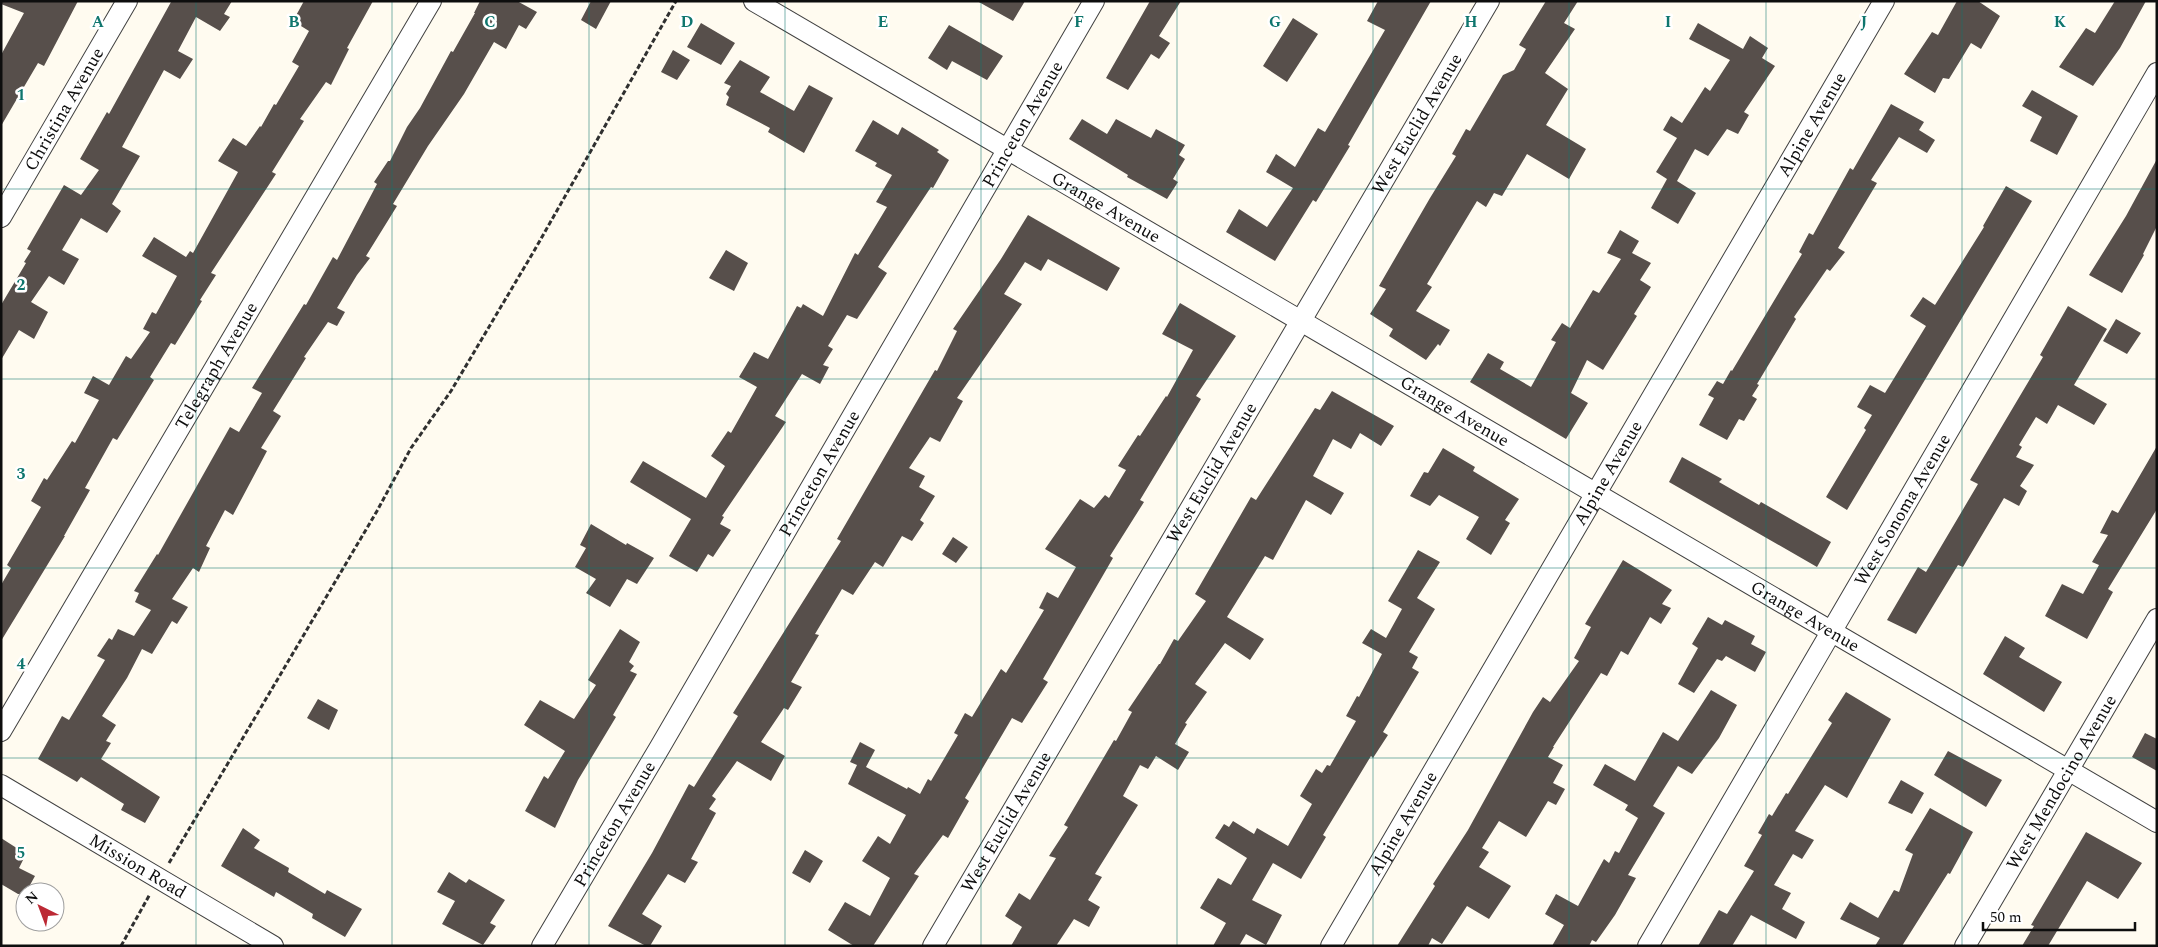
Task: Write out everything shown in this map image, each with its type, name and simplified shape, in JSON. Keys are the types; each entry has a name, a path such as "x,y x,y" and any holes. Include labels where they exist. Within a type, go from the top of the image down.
{"street":[{"name":"Christina Avenue","path":"1,216 127,1"},
{"name":"Telegraph Avenue","path":"1,731 431,1"},
{"name":"Grange Avenue","path":"754,1 2157,822"},
{"name":"Princeton Avenue","path":"542,946 670,730 1094,1"},
{"name":"West Euclid Avenue","path":"933,946 1489,1"},
{"name":"Alpine Avenue","path":"1331,946 1884,1"},
{"name":"West Sonoma Avenue","path":"1648,946 2157,73"},
{"name":"West Mendocino Avenue","path":"1965,946 2157,619"},
{"name":"Mission Road","path":"1,785 273,946"}],"path":[{"path":"121,946 377,511 411,448 451,391 534,251 676,1"}],"building":[{"path":"1,1 78,1 44,66 38,63 1,126 1,55 24,13 1,4"},
{"path":"168,1 232,1 224,14 230,17 220,31 196,17 178,51 193,59 180,79 164,70 122,147 140,156 112,204 121,211 107,233 81,218 62,250 79,259 64,285 49,276 31,302 48,312 34,339 19,330 1,360 1,305 26,263 24,262 31,251 27,249 64,185 81,195 99,170 80,159 107,112 109,114 171,2"},
{"path":"304,1 373,1 347,48 349,49 331,85 326,82 300,119 304,121 272,172 276,174 211,273 216,275 200,300 202,301 175,345 171,343 150,377 154,380 117,440 113,438 85,488 90,490 65,536 1,641 1,585 11,568 7,565 41,507 31,501 44,478 47,480 72,441 75,443 99,400 84,393 93,376 109,385 126,356 131,359 150,332 143,329 152,312 156,314 177,276 142,256 154,237 186,257 190,251 193,253 238,172 218,161 233,138 246,146 261,127 274,104 276,105 299,66 292,62 309,31 293,21"},
{"path":"480,1 517,1 537,12 526,29 519,25 506,49 494,42 464,94 428,146 393,204 397,206 366,256 370,258 337,308 345,312 337,326 328,322 304,357 306,358 273,411 281,416 261,448 267,451 233,515 225,510 206,546 210,548 199,572 193,568 172,599 188,607 177,624 172,621 152,654 142,649 127,678 102,716 116,725 106,741 111,743 101,759 160,797 145,823 121,810 124,804 81,777 77,782 38,759 62,716 69,720 105,660 97,656 109,638 112,640 118,629 134,636 151,610 135,602 139,593 134,591 158,555 230,427 239,432 262,393 252,388 304,304 306,305 333,257 337,260 377,184 374,182 388,161 390,161 407,127 420,108 451,51 453,52"},
{"path":"591,1 611,1 596,29 581,20"},
{"path":"977,1 1025,1 1013,21"},
{"path":"1150,1 1181,1 1159,36 1170,43 1159,59 1151,54 1128,90 1106,78"},
{"path":"1378,1 1431,1 1348,145 1350,146 1316,202 1313,200 1275,261 1226,232 1239,209 1267,227 1293,188 1266,172 1276,154 1295,167 1318,128 1325,132 1385,30 1367,21"},
{"path":"1546,1 1578,1 1564,23 1575,29 1545,73 1568,89 1546,125 1586,149 1569,179 1527,154 1502,196 1494,193 1486,207 1477,201 1427,284 1432,287 1416,311 1450,330 1440,346 1438,344 1426,360 1389,336 1393,329 1370,314 1386,289 1379,286 1456,156 1452,154 1466,129 1470,131 1503,75 1514,70 1526,49 1519,45"},
{"path":"1957,1 1978,1 2000,16 1981,49 1971,43 1949,79 1943,78 1935,93 1904,74 1932,32 1938,35"},
{"path":"2115,1 2146,1 2120,48 2093,86 2059,67 2086,28 2095,33"},
{"path":"1293,18 1318,34 1287,82 1263,66"},
{"path":"701,23 735,43 721,65 687,47"},
{"path":"1698,23 1743,49 1750,36 1768,48 1762,58 1775,66 1744,112 1749,115 1738,134 1727,129 1708,156 1695,149 1677,181 1696,193 1678,224 1651,208 1667,179 1656,172 1677,138 1663,130 1671,116 1682,123 1705,87 1710,91 1730,60 1689,39"},
{"path":"949,25 1003,56 987,80 952,61 947,70 928,58"},
{"path":"673,50 690,60 677,80 661,72"},
{"path":"740,60 770,77 760,92 794,111 809,85 833,98 804,153 768,132 770,128 726,105 729,97 726,94 731,86 724,83"},
{"path":"2032,90 2078,116 2057,155 2030,141 2042,117 2022,106"},
{"path":"1891,104 1924,122 1919,130 1935,140 1927,153 1899,137 1871,180 1877,183 1838,248 1845,252 1830,271 1827,269 1794,317 1796,319 1757,384 1759,385 1752,396 1757,399 1744,421 1739,419 1727,440 1699,425 1714,398 1708,395 1717,381 1723,384 1732,371 1802,254 1799,252 1809,233 1813,235 1850,168 1853,170"},
{"path":"1082,119 1107,134 1116,119 1151,138 1156,129 1185,145 1179,155 1185,159 1173,179 1178,182 1167,199 1127,177 1128,175 1069,139"},
{"path":"873,120 898,135 902,127 939,150 937,152 949,160 933,188 931,187 878,267 887,273 878,287 857,319 847,315 828,346 833,349 823,365 829,367 820,384 802,374 775,416 786,422 722,516 724,517 720,524 731,530 713,557 708,554 697,572 669,556 691,519 630,482 643,461 706,498 725,466 711,456 728,431 731,433 757,387 739,377 754,352 768,359 797,306 801,308 803,304 823,316 855,253 858,255 887,207 876,202 892,175 875,166 877,163 855,151"},
{"path":"2157,159 2157,226 2144,255 2122,293 2089,275 2126,216"},
{"path":"2006,186 2032,201 1847,510 1826,497 1866,430 1864,428 1872,415 1857,407 1870,385 1885,393 1926,326 1910,316 1923,297 1935,305 1984,227"},
{"path":"1028,215 1120,268 1107,291 1048,259 1041,271 1025,262 1004,294 1022,304 957,398 963,401 940,442 930,437 909,468 925,476 919,487 935,496 920,520 924,523 912,541 902,536 883,567 875,562 853,595 842,589 815,634 819,635 791,682 802,687 788,710 784,708 761,742 785,756 771,781 737,761 712,796 716,799 709,809 716,813 691,859 698,862 685,883 668,874 642,914 662,926 650,946 646,946 608,926 652,853 689,784 694,787 738,716 733,713 841,541 837,539 935,370 937,371 957,331 953,329 1001,259"},
{"path":"1620,230 1639,241 1632,253 1651,263 1640,280 1651,287 1634,314 1637,316 1603,370 1587,360 1571,393 1588,403 1566,439 1470,382 1488,353 1504,362 1500,369 1531,387 1556,342 1551,340 1562,323 1570,328 1593,290 1599,293 1621,259 1607,253"},
{"path":"726,250 748,263 734,291 709,278"},
{"path":"1180,303 1236,336 1196,396 1201,399 1140,500 1144,502 1110,556 1113,558 1043,679 1048,682 1022,723 1012,718 965,798 969,801 948,838 943,835 914,874 919,876 873,946 854,946 828,930 845,902 870,916 890,878 862,861 878,836 890,844 906,815 848,784 857,765 850,762 860,742 875,750 866,767 920,794 928,779 931,781 958,735 954,733 965,713 972,717 1001,669 1006,673 1044,610 1039,608 1047,592 1058,598 1076,567 1045,549 1080,499 1094,508 1105,495 1109,498 1126,470 1118,466 1138,435 1140,436 1167,397 1193,350 1162,334"},
{"path":"2068,306 2107,329 2074,385 2107,404 2094,425 2058,405 2047,424 2036,417 2019,445 2022,447 2016,457 2034,465 2020,486 2027,491 2019,506 2004,498 1963,567 1958,565 1916,634 1887,620 1918,567 1926,572 1978,484 1970,480 2043,357 2040,355"},
{"path":"2116,319 2141,333 2127,354 2103,341"},
{"path":"1332,391 1394,426 1381,446 1360,433 1351,449 1333,439 1313,476 1344,493 1331,515 1306,500 1273,560 1265,556 1227,617 1264,639 1250,660 1225,643 1195,684 1207,692 1185,723 1187,724 1175,744 1189,752 1178,770 1156,756 1148,769 1140,765 1123,796 1138,805 1095,874 1102,877 1088,900 1100,907 1089,927 1074,919 1056,946 1011,946 1022,927 1005,916 1019,893 1030,900 1056,858 1049,856 1068,827 1064,825 1132,712 1128,710 1160,664 1174,639 1178,641 1206,601 1195,594 1251,497 1256,500 1315,408 1320,410"},
{"path":"2157,446 2157,509 2108,589 2113,592 2087,639 2045,616 2062,584 2083,594 2099,565 2092,562 2108,535 2100,533 2112,510 2118,513"},
{"path":"1443,448 1475,467 1473,471 1519,499 1505,520 1510,523 1491,555 1466,539 1479,517 1439,495 1430,506 1410,496 1424,472 1428,473"},
{"path":"1682,457 1722,479 1719,482 1759,505 1761,502 1831,542 1817,567 1669,482"},
{"path":"591,524 626,545 627,543 654,558 637,584 627,579 610,607 586,593 596,579 575,567 586,548 580,545"},
{"path":"953,537 968,547 956,563 942,554"},
{"path":"1418,550 1440,562 1417,598 1435,609 1409,652 1418,657 1412,668 1419,672 1383,732 1388,735 1373,758 1371,756 1323,835 1326,837 1301,879 1273,863 1252,900 1282,915 1266,945 1246,934 1239,946 1213,946 1226,923 1200,908 1218,878 1231,885 1247,858 1215,838 1224,824 1229,827 1233,821 1254,834 1257,828 1288,846 1312,804 1300,796 1316,769 1322,773 1327,765 1330,766 1356,721 1346,716 1357,696 1359,697 1382,654 1362,643 1371,629 1386,638 1402,609 1388,601"},
{"path":"1623,560 1672,590 1662,604 1671,608 1661,624 1650,617 1628,655 1621,651 1607,676 1601,673 1553,747 1548,757 1563,765 1553,783 1565,789 1556,805 1548,801 1526,837 1499,821 1482,848 1489,852 1479,867 1511,886 1489,919 1467,906 1442,944 1432,938 1428,946 1397,946 1435,886 1433,884 1468,830 1533,712 1543,697 1550,702 1579,661 1574,658 1591,627 1585,624"},
{"path":"1708,617 1722,625 1725,620 1755,636 1751,644 1766,652 1755,672 1726,656 1722,661 1717,659 1694,693 1678,684 1698,648 1692,644"},
{"path":"620,629 640,642 629,662 634,666 630,671 637,674 613,715 616,717 578,780 555,828 525,811 544,776 548,779 565,751 524,725 540,700 574,719 596,685 588,680"},
{"path":"2005,636 2025,648 2019,657 2062,682 2044,712 1983,674"},
{"path":"1711,690 1737,705 1719,738 1692,774 1678,766 1653,806 1665,813 1628,875 1636,878 1615,915 1596,942 1592,940 1589,946 1552,946 1564,925 1545,914 1556,894 1578,906 1604,859 1609,863 1615,851 1619,853 1638,818 1625,810 1628,805 1593,785 1605,764 1635,781 1663,732 1678,741"},
{"path":"1846,692 1891,719 1847,798 1825,785 1795,831 1814,840 1802,859 1793,854 1774,885 1791,893 1782,909 1805,922 1796,939 1751,915 1732,946 1698,946 1719,910 1727,914 1754,871 1744,866 1762,835 1758,833 1769,814 1772,816 1786,793 1788,794 1832,723 1828,720"},
{"path":"318,699 338,710 329,730 307,718"},
{"path":"2145,733 2157,739 2157,771 2132,757"},
{"path":"1948,751 2002,780 1986,807 1934,775"},
{"path":"1901,780 1924,793 1912,814 1888,803"},
{"path":"1930,808 1973,832 1950,874 1948,873 1902,946 1875,946 1880,938 1840,919 1850,902 1878,918 1894,890 1899,892 1913,854 1905,850"},
{"path":"243,828 260,840 254,848 289,868 288,872 325,894 327,890 362,909 345,937 312,918 313,914 276,892 274,897 221,866"},
{"path":"2086,832 2142,863 2118,899 2087,881 2048,946 2022,946 2034,926 2031,925"},
{"path":"1,838 26,854 19,868 35,876 32,882 15,882 15,892 1,884"},
{"path":"805,850 823,861 810,883 792,873"},
{"path":"449,872 466,883 469,879 505,900 490,923 496,926 483,945 442,924 455,901 437,892"}]}
